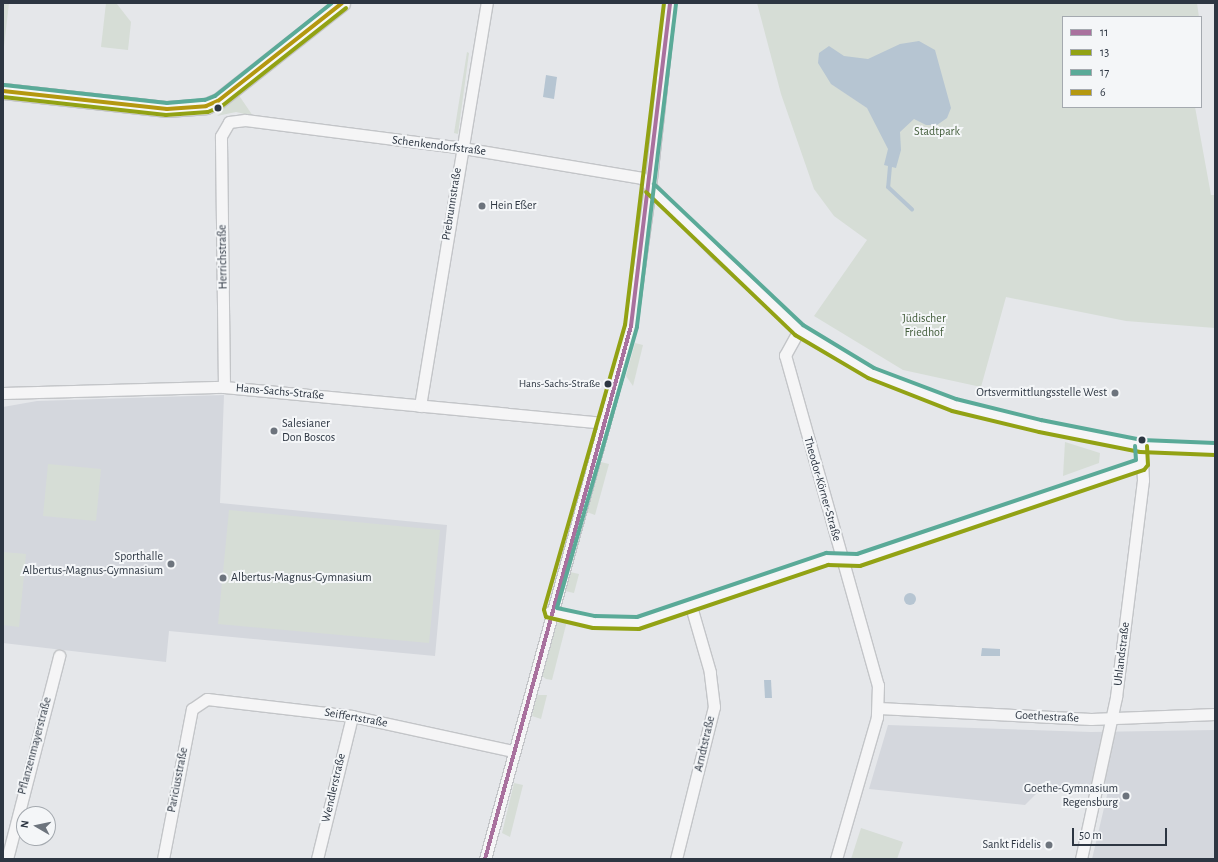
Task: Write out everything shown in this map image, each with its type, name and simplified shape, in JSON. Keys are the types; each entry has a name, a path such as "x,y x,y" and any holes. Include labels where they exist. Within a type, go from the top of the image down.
{"street":[{"path":"3,90 167,108 206,106 218,101 342,3"},
{"name":"Prebrunnstraße","path":"420,406 487,3"},
{"path":"485,859 512,751 550,612 631,326 650,188 670,3"},
{"name":"Schenkendorfstraße","path":"223,126 245,120 463,148 642,178 650,188 800,330 871,373 954,405 1141,446 1215,449"},
{"name":"Herrichstraße","path":"223,126 224,387"},
{"name":"Theodor-Körner-Straße","path":"800,330 785,355 878,685 879,708 836,859"},
{"name":"Hans-Sachs-Straße","path":"3,393 224,387 603,423"},
{"name":"Uhlandstraße","path":"1081,859 1111,717 1142,464 1141,446"},
{"path":"550,612 616,624 638,623 827,559 858,560 1142,464"},
{"name":"Arndtstraße","path":"676,859 714,706 710,672 691,606"},
{"name":"Pflanzenmayerstraße","path":"7,859 59,656"},
{"name":"Seiffertstraße","path":"197,702 207,699 352,716 512,751"},
{"name":"Pariciusstraße","path":"163,859 192,709 197,702"},
{"name":"Goethestraße","path":"879,708 1111,717 1215,714"},
{"name":"Wendlerstraße","path":"317,859 352,716"}],"shaded area":[{"name":"Albertus-Magnus-Gymnasium","path":"224,395 220,503 447,525 435,656 169,631 166,662 3,643 3,407 37,401"},
{"path":"888,725 1091,732 1215,730 1215,859 1092,859 1108,791 1043,787 1025,805 869,789"}],"green space":[{"path":"3,3 9,3 3,55"},
{"path":"106,3 117,4 131,22 128,50 101,47"},
{"name":"Stadtpark","path":"757,3 1197,3 1199,16 1062,16 1062,108 1195,108 1211,195 1215,195 1215,328 1126,321 1006,297 981,387 903,370 814,316 867,240 834,216 814,189 781,94"},
{"path":"467,52 469,53 458,134 454,133"},
{"path":"238,94 253,116 236,112 217,116 222,112 220,109"},
{"path":"635,343 643,345 633,386 626,376"},
{"path":"1065,442 1100,453 1099,463 1063,476"},
{"path":"601,462 609,464 595,515 587,512"},
{"path":"48,464 101,469 96,521 43,516"},
{"path":"229,510 440,530 429,643 218,624"},
{"path":"3,552 26,554 19,627 3,625"},
{"path":"570,572 579,574 574,593 565,591"},
{"path":"567,621 552,680 546,679 542,676 556,623"},
{"path":"537,695 547,695 541,719 532,716"},
{"path":"514,783 523,785 510,837 502,833"},
{"path":"861,828 903,842 897,859 851,859"}],"water":[{"path":"919,41 935,50 951,108 947,118 937,125 926,125 914,119 900,132 901,150 896,168 884,165 888,149 867,108 831,84 818,63 819,53 829,46 844,56 868,59 900,44"},
{"path":"546,75 557,77 554,99 543,97"},
{"path":"908,593 912,593 916,599 912,605 908,605 904,601 904,597"},
{"path":"982,648 1000,649 1000,656 981,656"},
{"path":"764,680 771,680 772,698 765,698"}],"waterway":[{"path":"890,166 888,187 912,209"}],"transit line":[{"name":"17","path":"4,85 167,103 205,100 215,96 332,3"},
{"name":"6","path":"3,91 167,109 206,106 218,101 342,3"},
{"name":"13","path":"664,3 625,325 544,610 546,617 593,628 639,629 828,565 860,566 1144,470 1148,465 1147,446"},
{"name":"11","path":"485,859 631,326 670,3"},
{"name":"17","path":"676,4 637,327 557,608 595,616 637,617 826,553 857,554 1136,460 1135,446"},
{"name":"13","path":"3,97 166,115 208,112 222,106 346,8"},
{"name":"17","path":"654,184 803,325 874,368 956,399 1041,420 1142,440 1215,443"},
{"name":"13","path":"646,192 795,335 868,378 952,411 1039,432 1140,452 1215,455"}],"place":[{"name":"Hein Eßer","path":"482,206"},
{"name":"Hans-Sachs-Straße","path":"608,384"},
{"name":"Ortsvermittlungsstelle West","path":"1115,393"},
{"name":"Salesianer Don Boscos","path":"274,431"},
{"name":"Sporthalle Albertus-Magnus-Gymnasium","path":"171,564"},
{"name":"Albertus-Magnus-Gymnasium","path":"223,578"},
{"name":"Goethe-Gymnasium Regensburg","path":"1126,796"},
{"name":"Sankt Fidelis","path":"1049,845"}],"park label":[{"name":"Jüdischer Friedhof","path":"924,326"}]}
